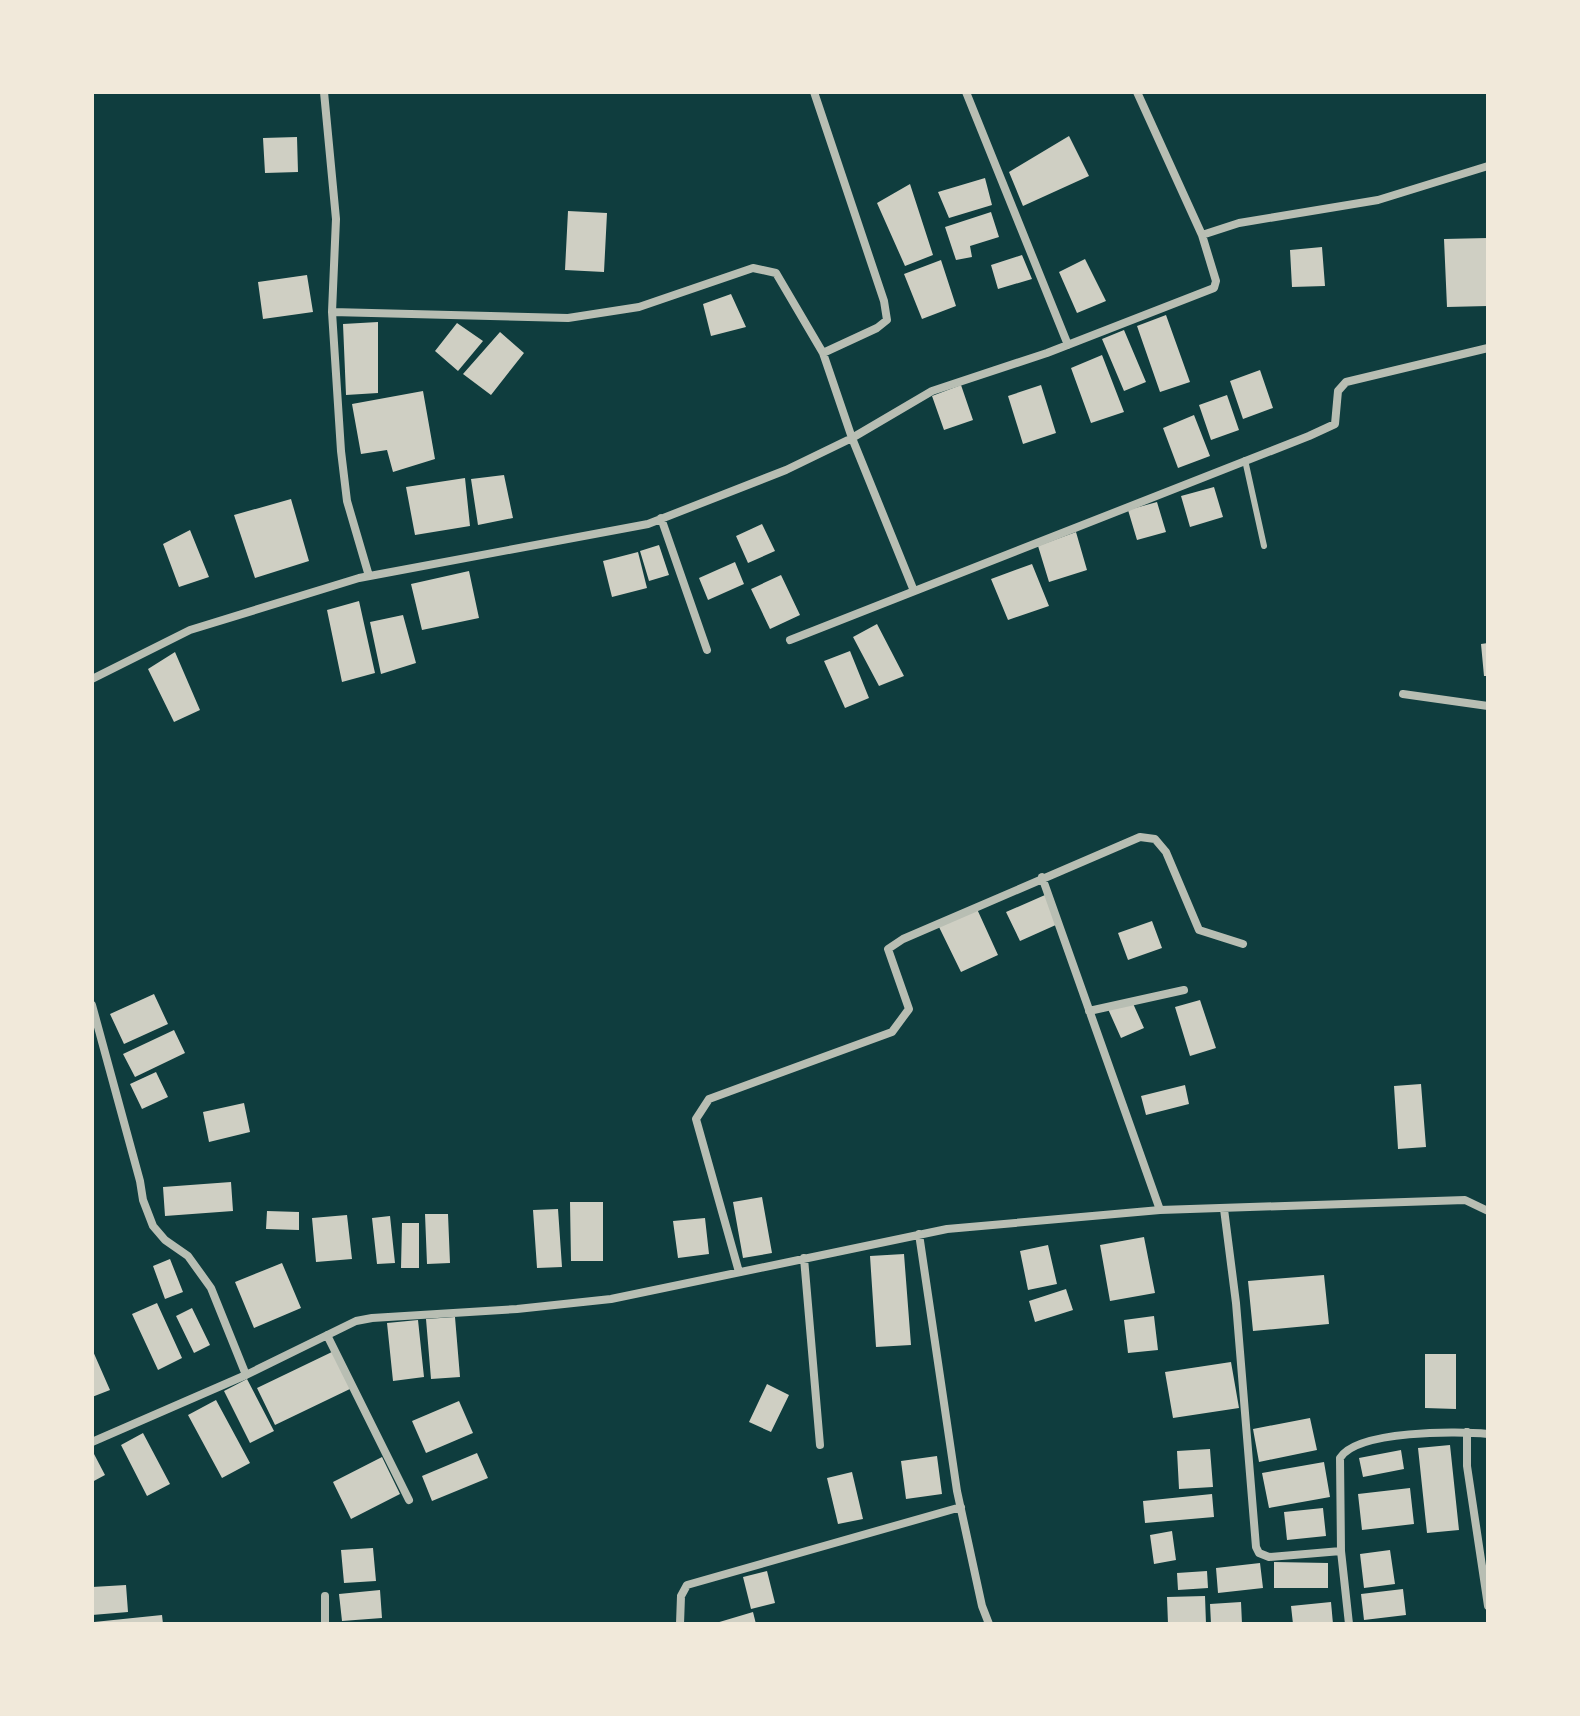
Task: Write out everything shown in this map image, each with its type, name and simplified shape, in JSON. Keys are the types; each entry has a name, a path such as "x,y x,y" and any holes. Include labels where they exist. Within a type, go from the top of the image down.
{"street":[{"path":"324,92 336,219 332,312 341,451 347,501 369,576"},
{"path":"814,92 884,301 887,320 877,328 823,353"},
{"path":"966,92 1068,345"},
{"path":"92,679 190,630 369,576 648,524 786,470 852,438 932,391 1068,345 1214,288 1216,281 1202,235 1137,92"},
{"path":"1202,235 1239,223 1378,200 1488,166"},
{"path":"332,312 568,318 639,307 753,268 776,273 823,353 852,438 914,591"},
{"path":"790,640 1335,424 1338,391 1346,382 1488,348"},
{"path":"661,518 707,650"},
{"path":"1403,694 1488,706"},
{"path":"739,1272 696,1119 709,1099 892,1032 909,1009 888,949 903,939 1140,837 1155,839 1166,852 1199,930 1243,944"},
{"path":"1042,877 1160,1210"},
{"path":"1089,1011 1184,990"},
{"path":"92,1005 143,1200 153,1226 165,1240 188,1256 211,1288 246,1375"},
{"path":"92,1442 246,1375 356,1321 372,1318 517,1309 611,1299 947,1229 1160,1210 1465,1200 1488,1211"},
{"path":"1224,1209 1236,1303 1256,1547 1259,1553 1269,1557 1341,1551"},
{"path":"919,1234 961,1507 982,1606 989,1624"},
{"path":"804,1258 820,1445"},
{"path":"327,1335 409,1500"},
{"path":"1467,1432 1467,1466 1488,1606"},
{"path":"1349,1624 1341,1551 1340,1458 1345,1450 1385,1438 1467,1432 1488,1434"},
{"path":"680,1624 681,1596 687,1585 961,1507"},
{"path":"325,1596 325,1624"}],"lane":[{"path":"1245,460 1264,546"}],"building":[{"path":"1069,136 1089,176 1023,206 1009,172"},
{"path":"297,137 298,172 265,173 263,138"},
{"path":"985,178 992,205 949,218 938,192"},
{"path":"910,184 933,255 905,266 877,203"},
{"path":"568,211 607,213 604,272 565,270"},
{"path":"991,212 999,237 970,246 972,257 956,260 945,227"},
{"path":"1488,238 1488,306 1447,307 1444,239"},
{"path":"1322,247 1325,286 1292,287 1290,250"},
{"path":"1022,255 1032,279 998,289 991,265"},
{"path":"1085,259 1106,301 1077,313 1059,272"},
{"path":"941,260 956,306 922,319 904,274"},
{"path":"307,275 313,312 263,319 258,282"},
{"path":"731,294 746,327 711,336 703,304"},
{"path":"1166,315 1190,382 1160,392 1137,326"},
{"path":"378,322 378,393 346,395 343,324"},
{"path":"457,323 483,341 458,371 435,351"},
{"path":"1124,330 1146,382 1124,391 1102,339"},
{"path":"500,332 524,353 491,395 463,374"},
{"path":"1102,355 1124,412 1091,423 1071,368"},
{"path":"1260,370 1273,408 1243,419 1230,381"},
{"path":"961,385 973,420 944,430 932,396"},
{"path":"1041,385 1056,433 1023,444 1008,396"},
{"path":"423,391 435,459 393,472 387,450 361,454 352,404"},
{"path":"1227,395 1239,430 1211,440 1199,405"},
{"path":"1194,415 1210,456 1178,468 1163,428"},
{"path":"504,475 513,518 478,525 471,479"},
{"path":"465,478 470,526 415,535 406,487"},
{"path":"1214,487 1223,517 1190,527 1181,496"},
{"path":"291,499 309,561 255,578 234,515"},
{"path":"1157,502 1166,532 1137,540 1128,510"},
{"path":"762,524 775,551 748,563 736,536"},
{"path":"190,530 209,577 179,587 163,544"},
{"path":"1076,532 1087,570 1049,582 1038,546"},
{"path":"659,545 669,575 649,581 640,551"},
{"path":"638,552 647,588 612,597 603,561"},
{"path":"735,562 744,584 708,600 699,578"},
{"path":"1032,564 1049,606 1008,620 991,579"},
{"path":"469,571 479,618 422,630 411,584"},
{"path":"781,575 800,615 770,629 751,589"},
{"path":"359,601 375,673 342,682 327,610"},
{"path":"403,615 416,663 381,674 370,622"},
{"path":"877,624 904,676 879,686 853,637"},
{"path":"1488,643 1488,676 1484,676 1481,644"},
{"path":"850,651 869,698 845,708 824,661"},
{"path":"175,652 200,710 174,722 148,669"},
{"path":"1045,895 1058,924 1020,941 1006,912"},
{"path":"977,909 998,955 961,972 939,927"},
{"path":"1152,921 1162,948 1128,960 1118,933"},
{"path":"154,994 168,1024 124,1044 110,1014"},
{"path":"1131,999 1144,1028 1121,1038 1108,1009"},
{"path":"1200,1000 1216,1048 1190,1056 1175,1007"},
{"path":"174,1030 185,1053 135,1077 123,1054"},
{"path":"156,1072 168,1097 142,1109 130,1084"},
{"path":"1421,1084 1426,1147 1398,1149 1394,1086"},
{"path":"1185,1085 1189,1104 1146,1115 1141,1096"},
{"path":"244,1103 250,1132 209,1142 203,1112"},
{"path":"231,1182 233,1211 165,1216 163,1187"},
{"path":"762,1197 772,1253 743,1258 733,1202"},
{"path":"570,1202 603,1202 603,1261 571,1261"},
{"path":"558,1209 562,1267 537,1268 533,1210"},
{"path":"267,1211 299,1212 299,1230 266,1229"},
{"path":"425,1214 448,1214 450,1263 427,1264"},
{"path":"347,1215 352,1259 316,1262 312,1218"},
{"path":"390,1216 395,1263 377,1264 372,1218"},
{"path":"705,1218 709,1254 678,1258 673,1221"},
{"path":"402,1223 419,1223 419,1268 401,1268"},
{"path":"1144,1237 1155,1293 1110,1301 1100,1245"},
{"path":"1048,1245 1057,1284 1028,1290 1020,1251"},
{"path":"904,1254 911,1345 876,1347 870,1256"},
{"path":"170,1259 183,1292 165,1299 153,1266"},
{"path":"282,1263 301,1308 254,1328 235,1282"},
{"path":"1324,1275 1329,1324 1253,1331 1248,1281"},
{"path":"1066,1289 1073,1310 1035,1322 1029,1301"},
{"path":"157,1303 182,1358 158,1370 132,1314"},
{"path":"192,1308 210,1345 194,1353 176,1316"},
{"path":"1154,1316 1158,1350 1128,1353 1124,1320"},
{"path":"455,1317 460,1377 431,1379 426,1319"},
{"path":"418,1320 424,1377 393,1381 387,1323"},
{"path":"92,1349 110,1390 92,1397"},
{"path":"334,1351 352,1388 275,1425 257,1388"},
{"path":"1425,1354 1456,1354 1456,1409 1425,1408"},
{"path":"1231,1362 1239,1408 1173,1418 1165,1372"},
{"path":"247,1379 274,1431 250,1443 224,1391"},
{"path":"767,1384 789,1395 771,1432 749,1422"},
{"path":"216,1400 250,1463 222,1478 188,1415"},
{"path":"459,1401 473,1433 426,1453 412,1421"},
{"path":"1310,1418 1317,1450 1259,1462 1253,1429"},
{"path":"143,1433 170,1484 147,1496 121,1445"},
{"path":"1450,1445 1459,1530 1427,1533 1418,1448"},
{"path":"1210,1449 1213,1487 1179,1489 1177,1451"},
{"path":"1401,1450 1404,1469 1363,1477 1359,1458"},
{"path":"477,1453 488,1478 432,1501 422,1476"},
{"path":"94,1454 105,1475 92,1482 92,1456"},
{"path":"937,1456 942,1494 906,1499 901,1461"},
{"path":"382,1457 400,1494 351,1519 333,1482"},
{"path":"1324,1462 1330,1497 1269,1508 1262,1473"},
{"path":"852,1472 863,1519 838,1524 827,1478"},
{"path":"1410,1488 1414,1524 1362,1530 1358,1494"},
{"path":"1212,1494 1214,1517 1145,1523 1143,1501"},
{"path":"1323,1508 1326,1536 1287,1540 1284,1512"},
{"path":"1172,1531 1176,1560 1154,1564 1150,1535"},
{"path":"373,1548 376,1581 344,1583 341,1550"},
{"path":"1390,1550 1395,1584 1364,1588 1360,1554"},
{"path":"1274,1562 1328,1563 1328,1588 1274,1588"},
{"path":"1260,1563 1263,1588 1218,1593 1216,1568"},
{"path":"767,1571 775,1603 751,1609 743,1577"},
{"path":"1207,1571 1208,1588 1178,1590 1177,1573"},
{"path":"126,1585 128,1612 92,1615 92,1587"},
{"path":"1403,1589 1406,1615 1364,1620 1361,1594"},
{"path":"380,1590 382,1618 342,1621 339,1594"},
{"path":"1205,1596 1206,1624 1168,1624 1167,1597"},
{"path":"1241,1602 1242,1624 1211,1624 1210,1604"},
{"path":"1331,1602 1333,1624 1293,1624 1291,1606"},
{"path":"753,1612 756,1624 716,1624 716,1623"},
{"path":"162,1615 163,1624 94,1624 94,1622"}]}
